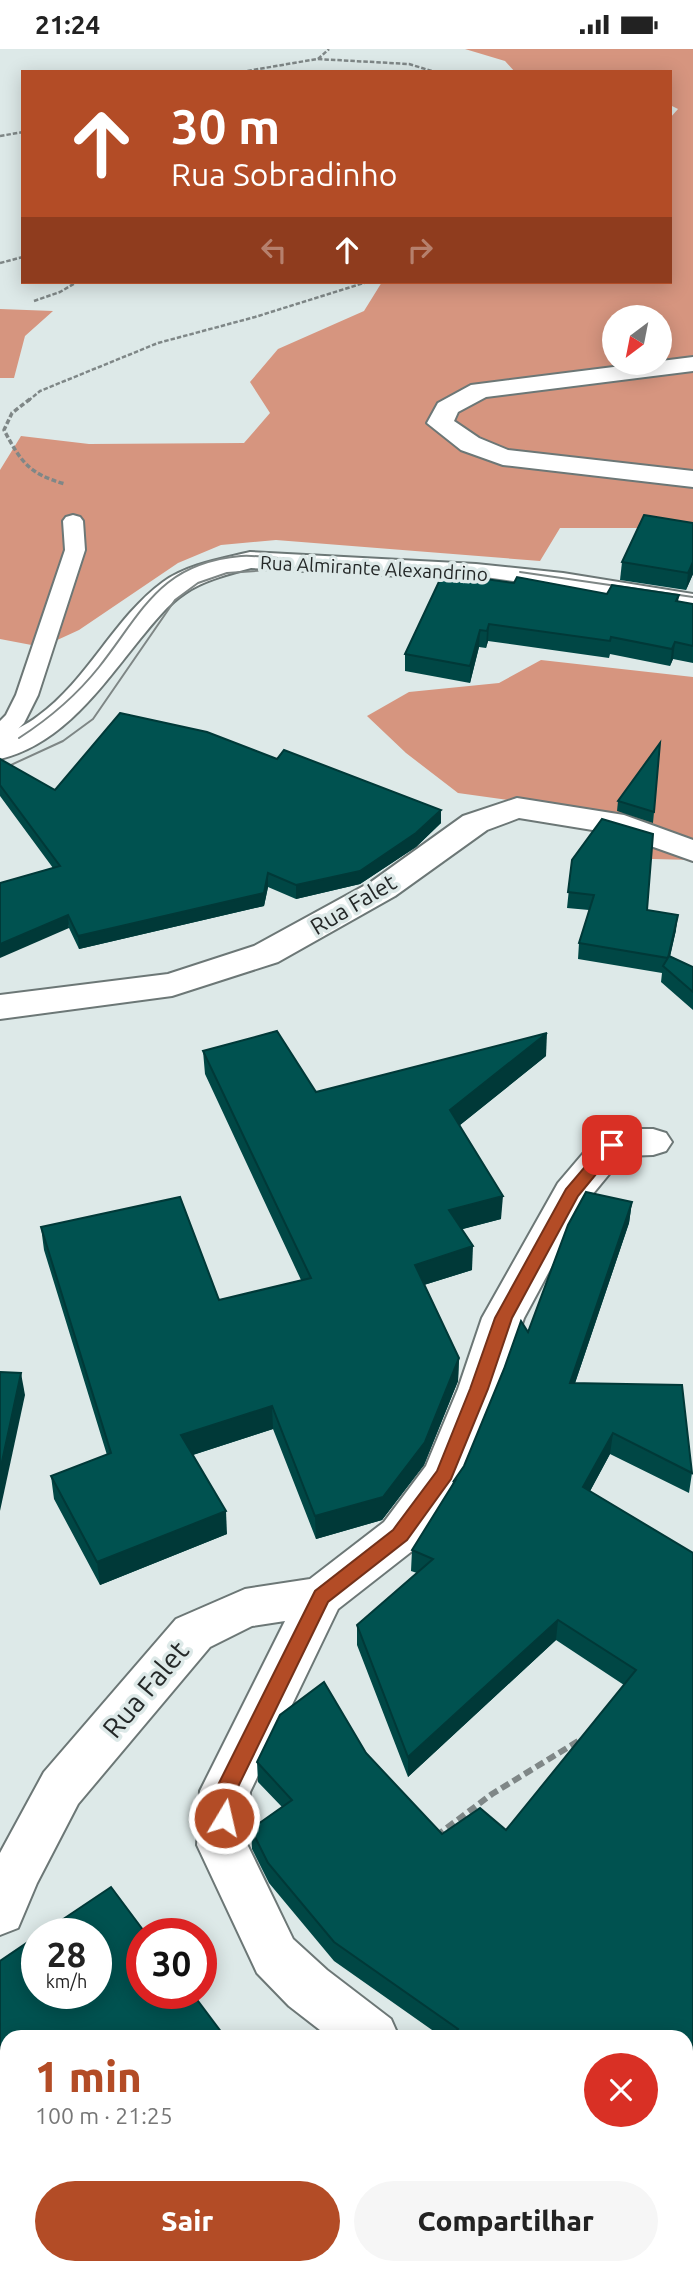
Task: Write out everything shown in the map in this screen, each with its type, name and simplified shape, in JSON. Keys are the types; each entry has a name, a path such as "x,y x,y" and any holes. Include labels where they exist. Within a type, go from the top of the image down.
{"street":[{"path":"693,364 480,390 447,408 440,423 470,444 503,457 693,479"},
{"name":"Rua Almirante Alexandrino","path":"0,750 49,723 76,697 154,604 176,586 209,571 250,560 477,572 563,582 693,603"},
{"name":"Rua Falet","path":"0,1007 172,985 266,954 383,889 475,823 517,809 624,825 693,851"},
{"path":"363,2030 308,1988 275,1956 222,1845 225,1791 321,1596 400,1535 444,1474 479,1389 503,1318 572,1193 612,1145 653,1142"},
{"name":"Rua Falet","path":"0,1911 16,1873 61,1788 193,1633 245,1608 321,1596"}],"lane":[{"path":"0,734 16,718 31,683 75,550 73,521"}],"path":[{"path":"317,59 329,49"},
{"path":"253,70 317,59 409,64 428,70"},
{"path":"0,136 21,132"},
{"path":"0,263 21,258"},
{"path":"34,301 74,284"},
{"path":"67,485 40,478 26,469 4,431 12,413 40,391 159,343 361,284"},
{"path":"427,1843 492,1794 585,1737"}],"shaded area":[{"path":"465,49 693,49 693,528 560,528 540,561 276,540 221,545 178,563 79,630 42,647 0,639 0,470 21,436 89,444 244,443 270,413 250,382 278,349 364,311 381,284 672,284 672,116 678,109 672,106 672,70 513,70 505,61"},
{"path":"0,309 53,311 25,336 14,378 0,378"},
{"path":"541,660 693,677 693,860 613,858 588,811 458,793 406,753 367,716 409,692 499,683"}],"building":[{"path":"644,515 693,523 693,562 688,573 622,562"},
{"path":"443,573 514,583 517,577 607,594 612,585 679,595 676,601 693,604 693,646 675,642 672,649 611,637 610,641 489,624 487,631 480,630 470,666 405,654"},
{"path":"120,713 207,732 277,759 284,750 441,810 416,833 360,871 296,885 268,873 264,893 78,936 68,915 0,944 0,883 60,866 0,785 0,759 55,790"},
{"path":"660,743 654,812 618,801"},
{"path":"602,819 653,834 647,910 678,915 668,958 579,943 594,895 568,892 572,860"},
{"path":"669,956 693,967 693,992 663,966"},
{"path":"277,1031 316,1092 547,1033 450,1110 503,1196 449,1210 473,1246 415,1265 459,1358 425,1442 383,1497 315,1516 272,1406 181,1435 226,1511 97,1562 51,1476 111,1453 41,1227 180,1197 219,1300 311,1278 203,1051"},
{"path":"586,1192 632,1202 570,1383 682,1385 692,1473 613,1433 583,1487 693,1553 693,2030 457,2030 334,1942 268,1863 251,1829 292,1800 257,1762 280,1715 324,1682 366,1753 442,1834 480,1808 506,1830 636,1670 558,1620 408,1757 357,1625 433,1559 412,1550 464,1466 521,1321 528,1332 568,1225"},
{"path":"0,1372 21,1373 0,1471"},
{"path":"111,1887 134,1918 126,1918 126,2009 204,2009 220,2030 0,2030 0,1961 21,1947 21,2009 112,2009 112,1918 65,1918"}],"tram line":[{"path":"19,738 81,688 142,609 172,579 213,560 241,556 289,559"},
{"path":"0,770 63,741 93,719 175,600 198,583 227,573 313,567 478,577 535,585"},
{"path":"520,572 693,597"}],"route":[{"path":"224,1818 225,1791 321,1596 400,1535 444,1474 479,1389 503,1318 572,1193 612,1145"}]}
